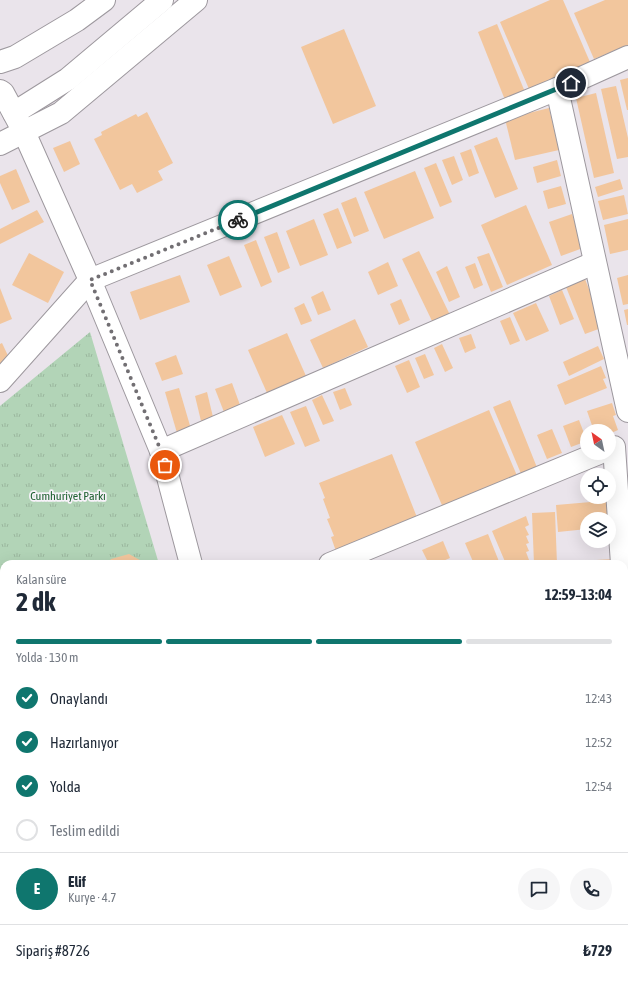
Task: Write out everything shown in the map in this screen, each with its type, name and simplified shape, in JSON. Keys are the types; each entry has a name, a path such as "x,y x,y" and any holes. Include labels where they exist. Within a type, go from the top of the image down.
{"street":[{"path":"0,62 15,57 77,20 104,0"},
{"path":"14,113 68,79 162,0"},
{"path":"0,144 61,113 196,0"},
{"path":"0,381 90,280 556,89 628,57"},
{"path":"556,89 628,411"},
{"path":"0,91 3,93 24,132 90,280 161,451 190,560"},
{"path":"161,451 594,263"},
{"path":"352,560 368,557 586,460"},
{"path":"614,460 622,560"}],"green space":[{"name":"Cumhuriyet Parkı","path":"90,332 158,560 0,560 0,406"}],"building":[{"path":"550,0 563,0 590,62 529,89 500,22"},
{"path":"605,0 628,0 628,45 594,59 574,13"},
{"path":"497,24 525,92 505,100 478,32"},
{"path":"344,29 376,106 333,124 301,47"},
{"path":"628,78 628,110 627,110 620,80"},
{"path":"616,86 628,138 628,157 617,159 601,89"},
{"path":"596,93 614,173 594,178 576,98"},
{"path":"549,108 559,150 515,160 505,119"},
{"path":"147,112 173,163 158,171 163,180 137,193 132,184 120,190 94,139 102,135 101,132 136,114 138,117"},
{"path":"497,137 518,189 495,198 474,146"},
{"path":"70,141 80,164 64,172 53,148"},
{"path":"471,149 479,173 469,177 460,153"},
{"path":"454,156 463,180 452,185 442,160"},
{"path":"557,160 561,176 537,183 533,167"},
{"path":"436,163 452,202 440,207 424,168"},
{"path":"16,169 30,202 12,210 0,183 0,176"},
{"path":"415,171 434,218 384,239 364,192"},
{"path":"620,179 623,189 598,197 595,187"},
{"path":"561,186 566,204 548,209 543,191"},
{"path":"624,195 628,214 603,220 598,201"},
{"path":"356,197 369,231 354,237 341,203"},
{"path":"526,205 552,265 507,285 481,225"},
{"path":"338,208 352,243 337,249 323,214"},
{"path":"37,210 44,222 0,244 0,229"},
{"path":"572,214 583,248 561,256 549,222"},
{"path":"314,219 328,255 300,266 286,231"},
{"path":"628,219 628,250 610,254 604,225"},
{"path":"277,232 290,268 278,273 264,237"},
{"path":"256,240 272,282 261,287 244,245"},
{"path":"419,251 450,315 433,323 402,259"},
{"path":"29,253 64,272 48,303 12,285"},
{"path":"489,253 503,287 491,292 477,257"},
{"path":"229,256 242,287 220,296 207,265"},
{"path":"388,262 398,286 378,295 368,272"},
{"path":"475,263 483,285 474,289 465,267"},
{"path":"447,266 460,297 449,302 436,272"},
{"path":"180,275 190,302 140,320 130,292"},
{"path":"628,275 628,304 623,305 617,278"},
{"path":"585,279 604,327 585,334 566,287"},
{"path":"0,288 12,319 0,324"},
{"path":"562,290 574,319 560,325 549,296"},
{"path":"323,291 331,310 318,315 311,297"},
{"path":"401,299 410,320 399,325 390,304"},
{"path":"304,303 312,321 301,325 294,308"},
{"path":"536,303 549,331 526,341 513,313"},
{"path":"628,309 628,325 627,325 624,310"},
{"path":"510,317 520,341 510,345 500,321"},
{"path":"355,319 368,347 323,368 310,340"},
{"path":"287,333 306,376 267,393 248,350"},
{"path":"471,334 476,348 465,353 459,338"},
{"path":"2,343 10,360 0,369 0,344"},
{"path":"442,344 453,368 445,372 434,348"},
{"path":"598,346 604,359 569,376 563,362"},
{"path":"425,354 434,375 424,379 415,358"},
{"path":"176,355 183,374 162,381 155,363"},
{"path":"409,360 420,387 407,393 395,366"},
{"path":"601,366 606,378 603,379 607,388 565,405 557,385"},
{"path":"232,383 240,405 224,412 215,389"},
{"path":"179,388 191,429 177,433 165,392"},
{"path":"345,388 352,405 340,410 333,392"},
{"path":"207,392 213,417 201,421 195,396"},
{"path":"322,395 334,421 323,425 312,400"},
{"path":"510,400 538,470 522,476 493,407"},
{"path":"612,403 616,415 613,416 616,424 592,424 587,411"},
{"path":"306,406 320,441 305,447 290,412"},
{"path":"489,410 518,478 444,510 415,442"},
{"path":"282,415 295,444 265,457 253,427"},
{"path":"579,420 581,424 580,444 571,447 563,426"},
{"path":"552,429 562,453 547,459 537,435"},
{"path":"392,454 420,525 338,557 331,537 334,536 327,519 330,518 323,499 325,498 319,483"},
{"path":"580,503 613,504 611,512 580,512 580,530 558,532 556,505"},
{"path":"555,512 557,560 534,560 532,513"},
{"path":"526,516 529,525 525,527 529,535 526,536 529,543 526,544 529,551 526,552 529,560 504,560 492,531"},
{"path":"488,534 498,560 472,560 465,543"},
{"path":"443,541 450,558 445,560 427,560 422,550"},
{"path":"129,554 140,560 110,560"}],"way so far":[{"path":"165,465 161,451 90,280 238,220"}],"route":[{"path":"238,220 571,83"}]}
